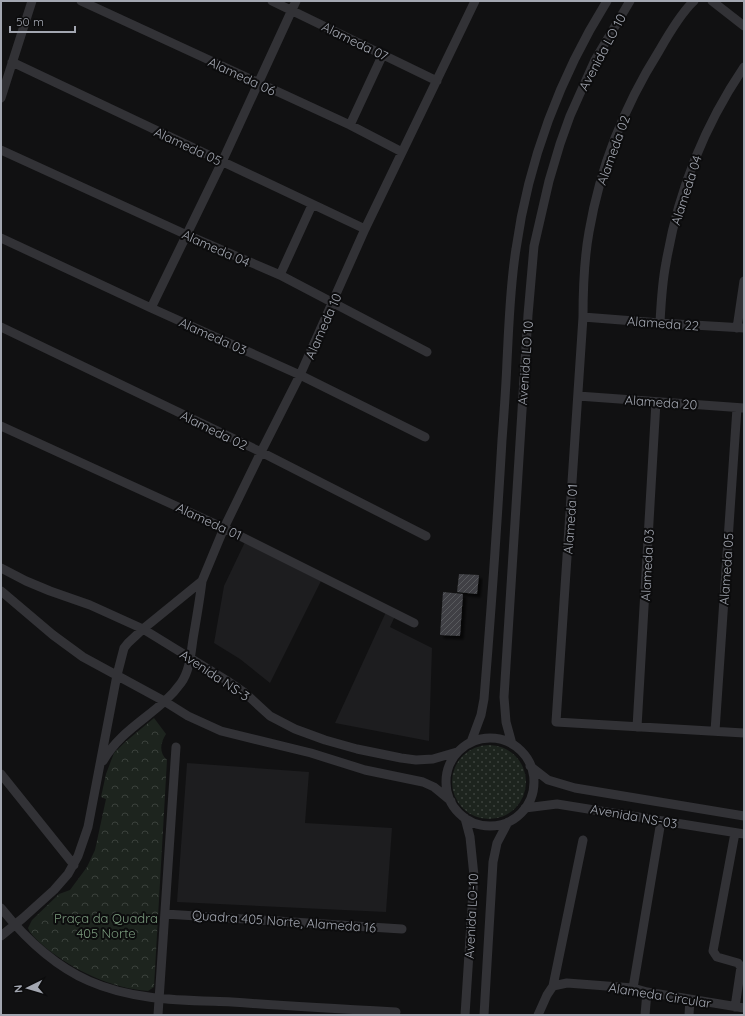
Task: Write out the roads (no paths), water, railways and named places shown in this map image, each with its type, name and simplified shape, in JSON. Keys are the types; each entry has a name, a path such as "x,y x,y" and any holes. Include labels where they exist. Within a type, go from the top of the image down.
{"street":[{"path":"1,98 32,1"},
{"name":"Alameda 06","path":"81,1 350,125 402,152"},
{"name":"Alameda 07","path":"272,1 437,81"},
{"path":"151,308 222,162 296,1"},
{"path":"464,1 474,3"},
{"name":"Avenida LO 10","path":"471,742 481,715 484,699 499,501 511,298 517,239 536,158 556,102 578,53 607,1"},
{"name":"Avenida LO 10","path":"512,744 506,722 504,697 528,315 534,246 549,181 570,116 595,60 630,1"},
{"name":"Alameda 02","path":"583,317 585,261 589,232 604,171 626,112 647,69 666,39 694,1"},
{"path":"712,1 744,26"},
{"name":"Alameda 10","path":"1,936 54,890 68,874 74,864 85,838 100,768 117,675 124,648 143,629 202,581 224,528 300,375 365,229 474,3"},
{"path":"350,125 383,54"},
{"name":"Alameda 05","path":"12,62 365,229"},
{"name":"Alameda 04","path":"660,323 666,263 673,230 690,172 713,119 744,66"},
{"name":"Alameda 04","path":"1,150 186,235 280,275 427,352"},
{"path":"280,275 312,205"},
{"name":"Alameda 03","path":"1,238 300,375 425,437"},
{"path":"740,328 744,281"},
{"name":"Alameda 22","path":"583,317 740,328"},
{"name":"Alameda 01","path":"583,317 556,722 637,727"},
{"name":"Alameda 02","path":"1,327 261,452 426,536"},
{"name":"Alameda 20","path":"578,396 741,408"},
{"name":"Alameda 03","path":"637,727 656,402"},
{"name":"Alameda 05","path":"715,731 741,408"},
{"name":"Alameda 01","path":"1,426 224,528 414,623"},
{"name":"Avenida NS-3","path":"1,568 26,581 90,605 143,629 236,686 270,716 325,740 364,751 416,760 433,759 457,752 471,742 479,739 500,739 512,744 524,755 533,774 533,788 530,801 515,818 508,822 495,826 477,824 465,818 458,812 450,801 434,787 423,782 365,770 311,753 221,731 188,716 164,701 84,657 53,635 1,591"},
{"path":"100,768 112,747 120,738 164,701 182,682 190,658 202,581"},
{"path":"637,727 744,733"},
{"path":"158,1015 176,748"},
{"name":"Avenida NS-3","path":"450,801 446,788 447,775 450,763 457,752"},
{"name":"Avenida NS-03","path":"530,766 548,780 575,788 744,816"},
{"path":"1,774 74,864"},
{"name":"Avenida NS-03","path":"525,808 557,804 740,833"},
{"name":"Avenida LO-10","path":"465,818 470,837 474,876 466,1015"},
{"path":"633,988 661,821"},
{"name":"Avenida LO-10","path":"484,1015 493,862 497,843 508,822"},
{"path":"740,833 713,951 717,957 738,963 741,967 740,1008"},
{"path":"538,1015 553,986 583,840"},
{"path":"1,908 15,925 49,957 68,970 114,990 160,998 396,1012"},
{"name":"Quadra 405 Norte, Alameda 16","path":"165,914 402,929"},
{"name":"Alameda Circular","path":"553,986 566,983 633,988 647,992 740,1008"},
{"path":"645,1015 647,992"},
{"path":"689,1015 690,999"}],"park label":[{"name":"Praça da Quadra 405 Norte","path":"106,926"}]}
